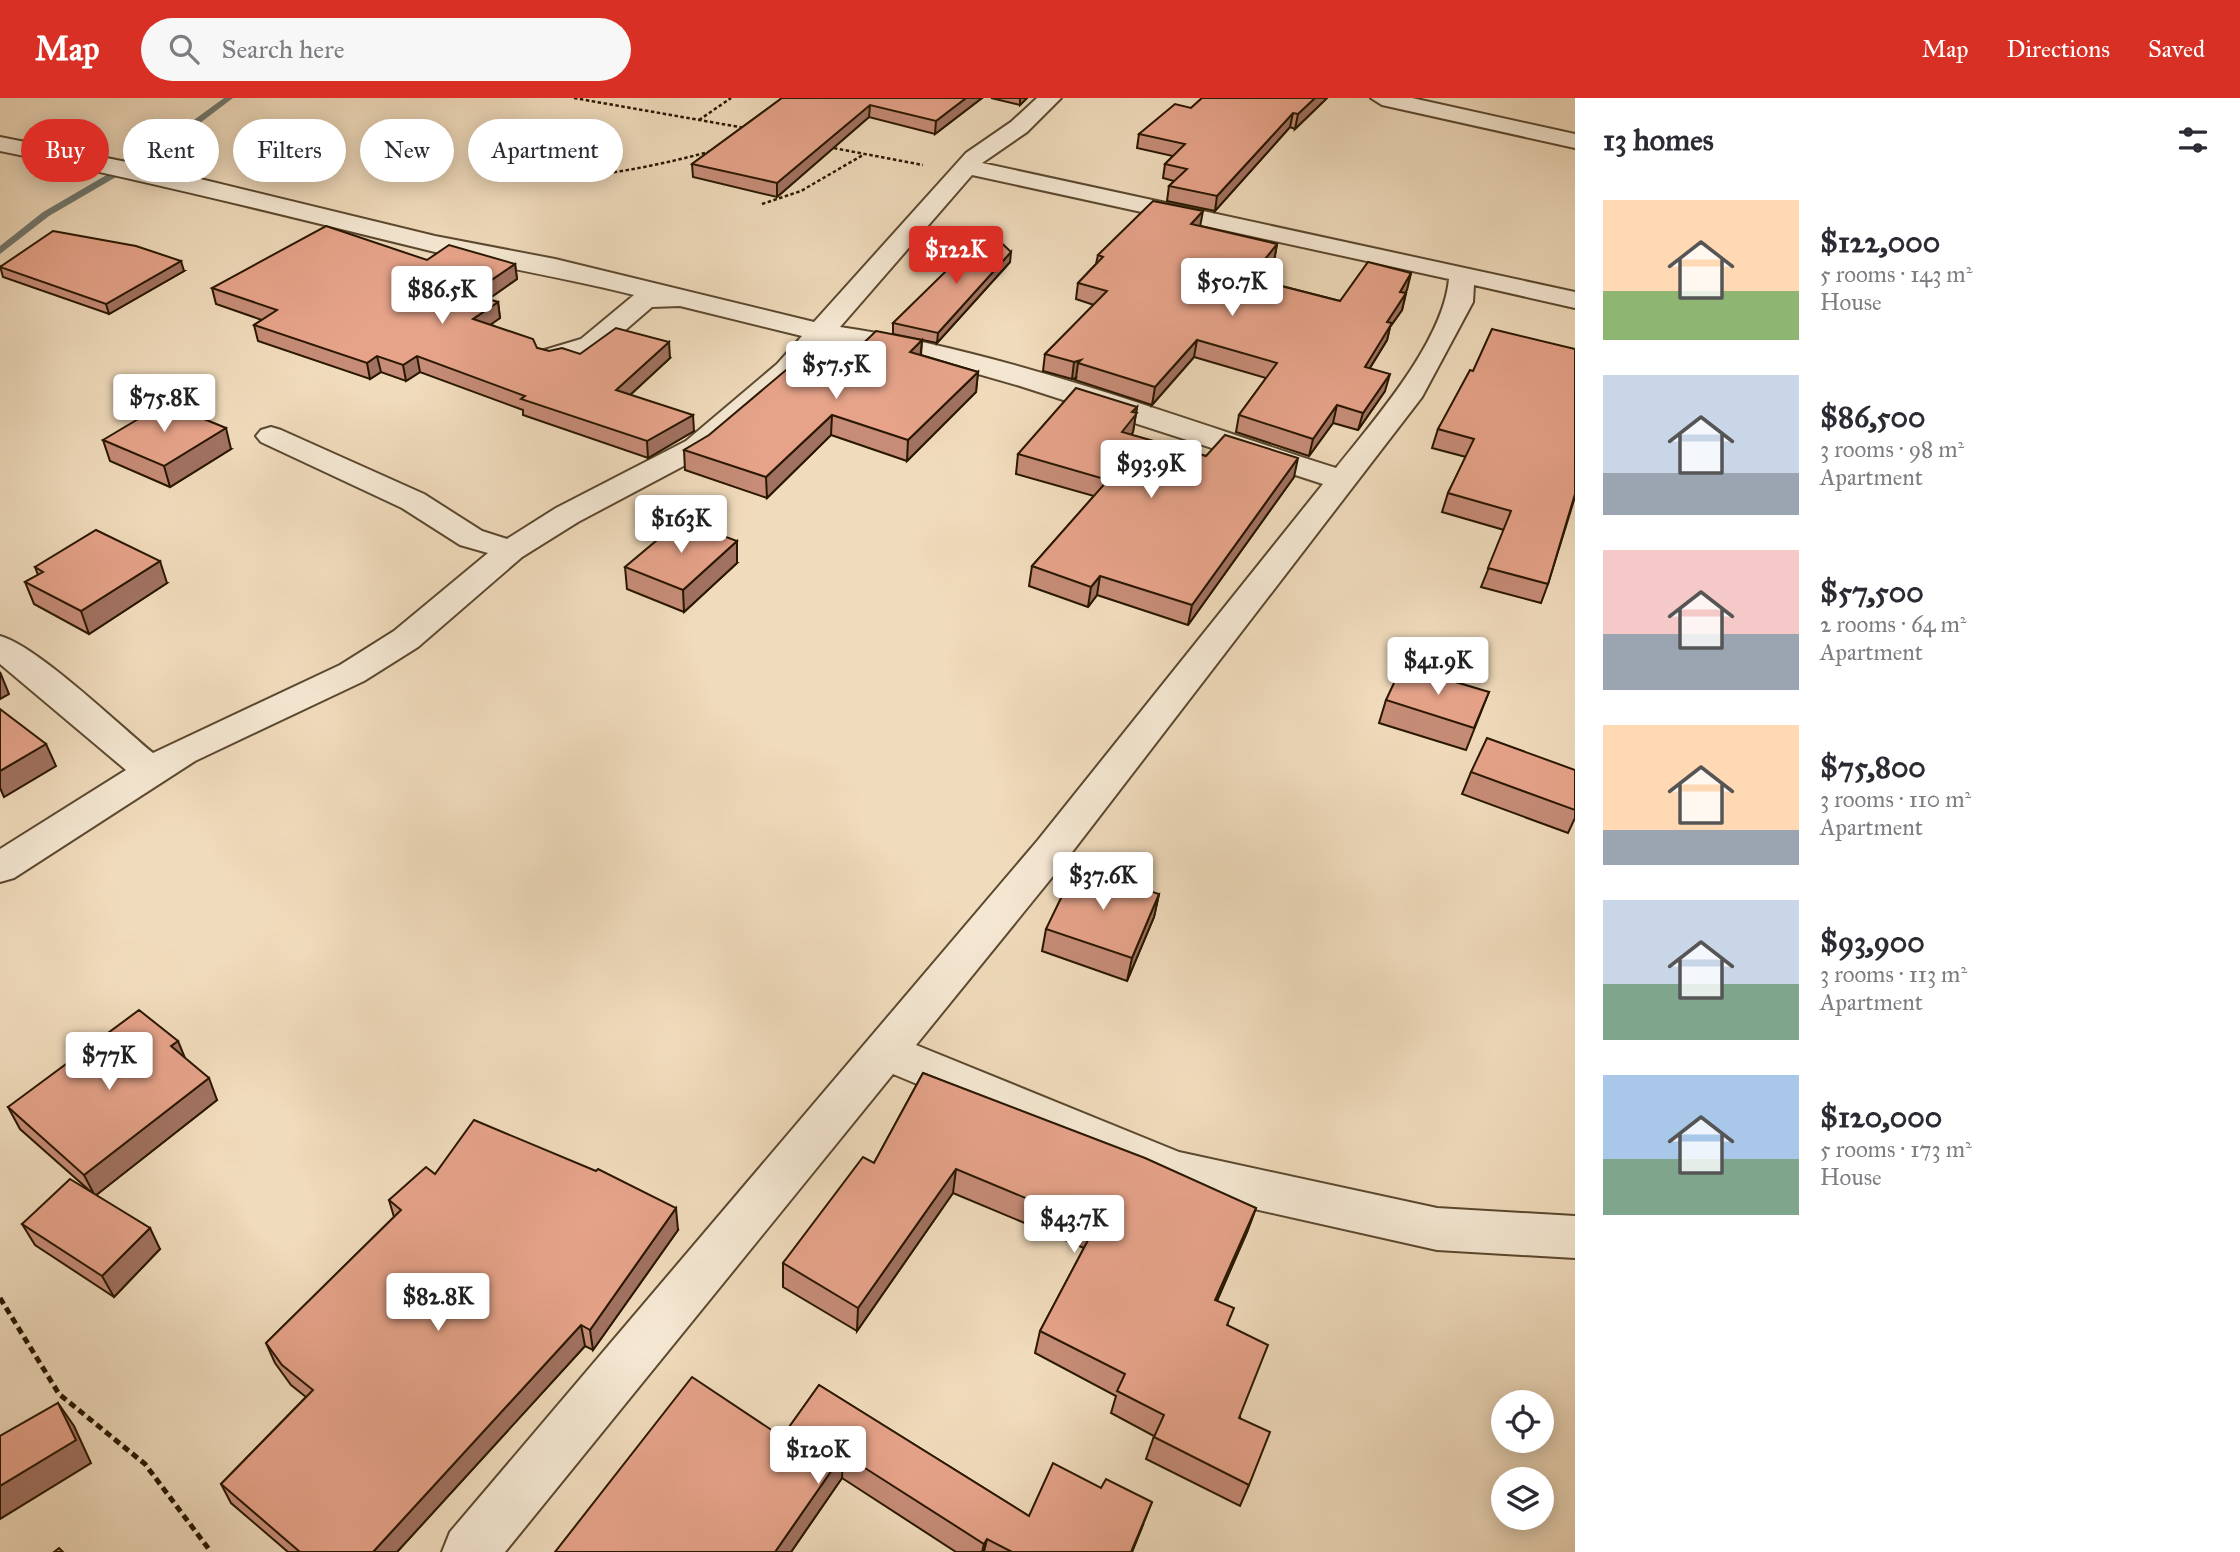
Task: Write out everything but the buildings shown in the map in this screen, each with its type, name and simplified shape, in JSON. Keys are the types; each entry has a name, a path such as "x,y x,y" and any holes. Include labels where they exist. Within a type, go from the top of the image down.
{"street":[{"path":"0,868 182,752 352,673 406,639 511,550 567,514 697,447 787,370 864,279 974,158 1019,127 1050,98"},
{"path":"1382,98 1575,141"},
{"path":"0,144 138,171 435,244 555,267 821,332 908,345 1042,384 1340,479"},
{"path":"964,169 1575,300"},
{"path":"470,1552 1052,849 1340,479 1412,391 1460,302 1462,274"},
{"path":"551,357 592,345 645,299 680,298"},
{"path":"271,436 413,501 471,538 511,550"},
{"path":"0,648 45,681 151,772"},
{"path":"884,1051 1174,1171 1437,1229 1575,1237"}],"path":[{"path":"574,98 751,129"},
{"path":"699,120 731,98"},
{"path":"825,146 864,155 964,169"},
{"path":"623,171 714,150"},
{"path":"762,204 802,191 864,155"},
{"path":"0,1298 59,1394 145,1464 211,1552"}],"waterway":[{"path":"0,251 46,214 168,143 229,98"}]}
